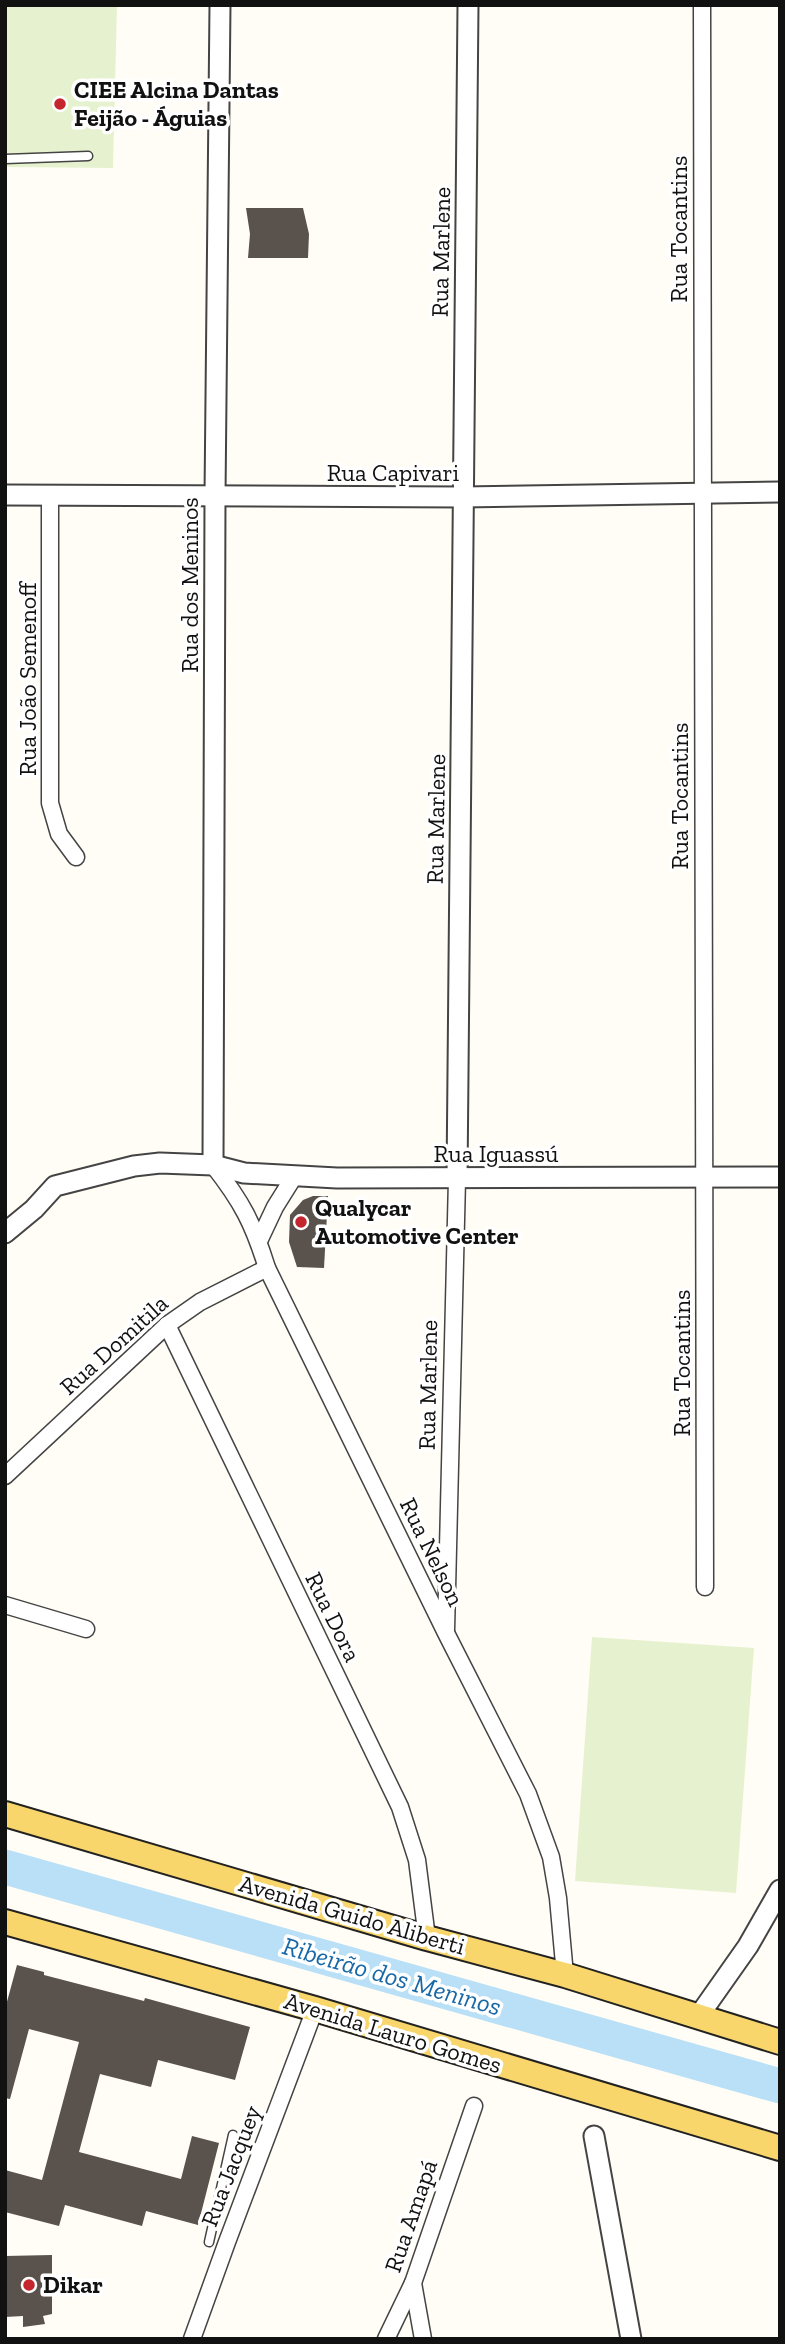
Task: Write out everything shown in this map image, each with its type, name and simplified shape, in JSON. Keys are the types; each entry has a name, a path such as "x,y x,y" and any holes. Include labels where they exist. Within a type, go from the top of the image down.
{"main road":[{"name":"Avenida Guido Aliberti","path":"5,1814 427,1938 565,1975 698,2017"},
{"name":"Avenida Lauro Gomes","path":"5,1922 315,2009 780,2148"},
{"path":"698,2017 780,2042"}],"street":[{"name":"Rua dos Meninos","path":"213,1165 220,5"},
{"name":"Rua Marlene","path":"446,1633 457,1179 468,5"},
{"name":"Rua Tocantins","path":"702,5 705,1587"},
{"name":"Rua Capivari","path":"5,495 462,497 780,492"},
{"name":"Rua João Semenoff","path":"50,495 50,803 59,834 76,857"},
{"name":"Rua Iguassú","path":"5,1233 34,1209 55,1186 134,1166 160,1163 213,1165 244,1173 457,1179 780,1177"},
{"name":"Rua Nelson","path":"213,1165 241,1202 259,1241 267,1268 528,1794 551,1857 558,1898 565,1975"},
{"path":"259,1241 275,1207 295,1175"},
{"name":"Rua Domitila","path":"5,1476 167,1325 200,1302 267,1268"},
{"name":"Rua Dora","path":"167,1325 400,1807 417,1860 427,1938"},
{"path":"5,1605 86,1629"},
{"path":"698,2017 737,1964 780,1890"},
{"name":"Rua Jacquey","path":"192,2339 315,2009"},
{"name":"Rua Amapá","path":"386,2339 413,2283 474,2106"},
{"path":"594,2136 631,2339"},
{"path":"413,2283 423,2339"}],"lane":[{"path":"5,159 88,156"},
{"path":"209,2242 233,2135"}],"green space":[{"name":"CIEE Alcina Dantas Feijão - Águias","path":"5,5 117,5 113,168 5,167"},
{"path":"592,1637 754,1648 736,1893 575,1881"}],"building":[{"path":"246,208 303,208 309,234 308,258 248,258 250,234"},
{"path":"313,1196 328,1196 324,1268 297,1267 289,1242 290,1215 303,1200"},
{"path":"17,1965 44,1972 44,1975 144,2001 145,1998 250,2027 235,2080 158,2060 151,2087 100,2074 79,2152 181,2179 192,2136 219,2143 198,2225 146,2211 142,2226 65,2205 59,2226 5,2212 5,2170 42,2180 79,2042 29,2029 10,2099 5,2098 5,2009"},
{"name":"Dikar","path":"52,2255 52,2314 43,2316 45,2324 23,2327 23,2316 5,2317 5,2256"}],"waterway":[{"name":"Ribeirão dos Meninos","path":"5,1867 780,2086"}],"place":[{"name":"CIEE Alcina Dantas Feijão - Águias","path":"60,104"},
{"name":"Qualycar Automotive Center","path":"301,1222"},
{"name":"Dikar","path":"29,2285"}]}
